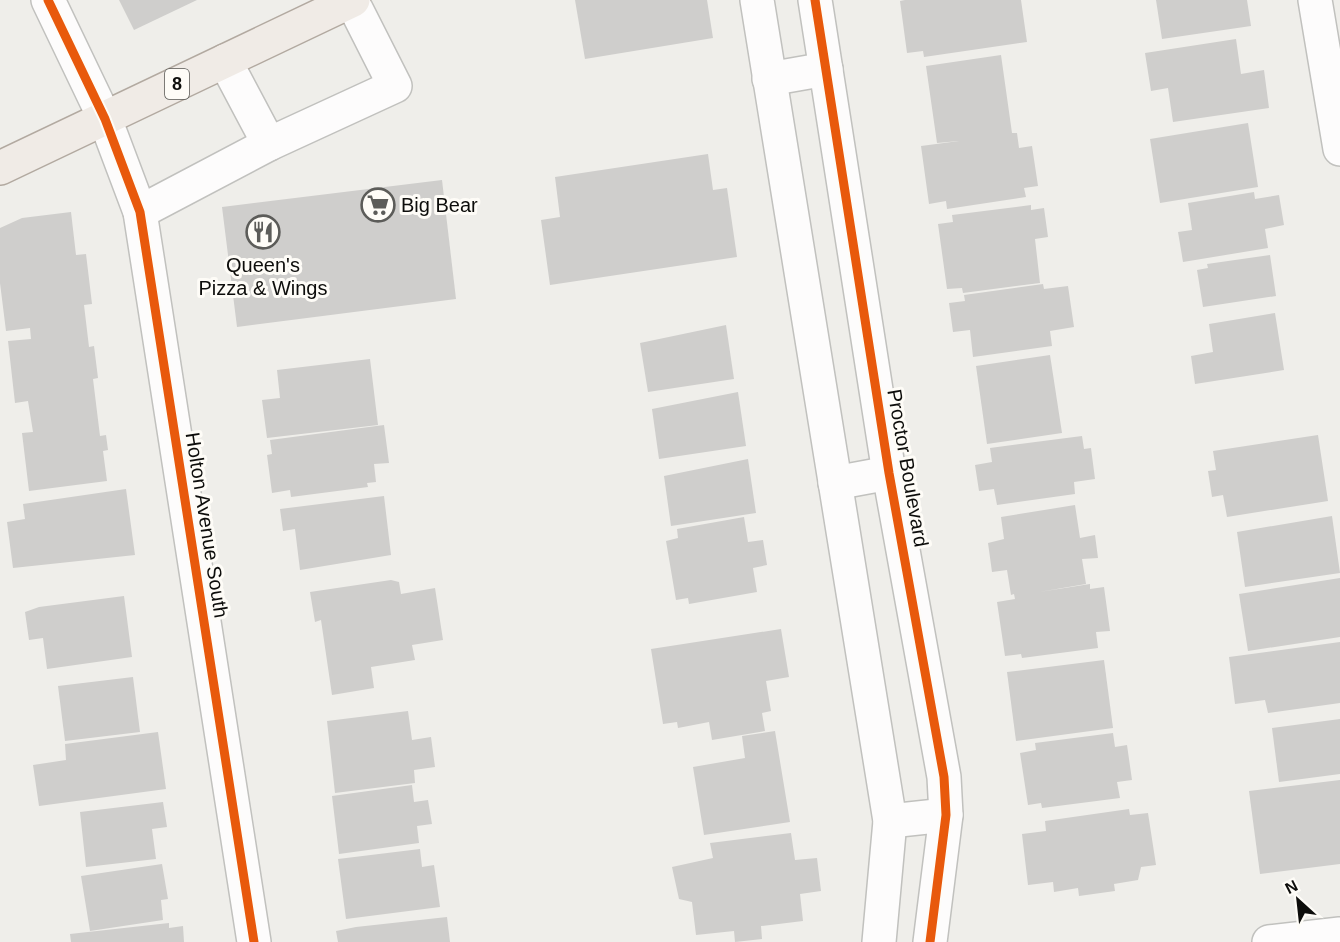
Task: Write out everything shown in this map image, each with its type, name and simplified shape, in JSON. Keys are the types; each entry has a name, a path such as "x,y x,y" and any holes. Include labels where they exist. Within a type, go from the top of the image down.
{"main road":[{"name":"8","path":"0,168 353,0"}],"street":[{"name":"Holton Avenue South","path":"48,0 105,119 140,212 254,942"},
{"path":"140,212 269,144 395,86 353,0"},
{"path":"757,0 890,821 879,942"},
{"name":"Proctor Boulevard","path":"815,0 890,473 944,777 946,815 930,942"},
{"path":"1315,0 1340,149"},
{"path":"225,61 269,144"},
{"path":"769,79 826,69"},
{"name":"Proctor Boulevard","path":"836,483 890,473"},
{"path":"890,821 946,815"},
{"path":"1269,942 1340,934"}],"building":[{"path":"119,0 197,0 134,30"},
{"path":"575,0 707,0 713,38 585,59"},
{"path":"1021,0 1027,42 924,57 923,51 907,53 900,1"},
{"path":"1156,0 1247,0 1251,26 1162,39"},
{"path":"1236,39 1241,74 1264,70 1269,108 1173,122 1168,88 1151,91 1145,53"},
{"path":"1001,55 1012,133 1017,133 1019,148 1032,146 1038,186 1024,188 1026,197 947,209 946,201 929,204 921,146 959,141 937,143 926,66"},
{"path":"1248,123 1258,187 1160,203 1150,139"},
{"path":"708,154 713,190 727,188 737,257 550,285 541,220 560,217 555,177"},
{"path":"442,180 456,299 237,327 222,207"},
{"path":"1254,192 1255,199 1279,195 1284,225 1265,229 1268,248 1183,262 1178,232 1192,230 1188,203"},
{"path":"1031,205 1031,210 1044,208 1048,237 1035,239 1040,283 963,293 962,288 947,289 938,224 953,222 952,215"},
{"path":"71,212 76,255 86,254 92,304 84,305 89,347 94,346 98,378 93,379 100,436 106,435 108,450 103,451 107,481 29,491 22,433 33,432 28,401 15,403 8,341 31,339 30,328 6,331 0,283 0,228 22,218"},
{"path":"1270,255 1276,296 1203,307 1197,270 1208,268 1207,264"},
{"path":"1043,284 1044,289 1068,286 1074,327 1050,331 1052,346 973,357 970,330 953,332 949,303 965,301 964,295"},
{"path":"1275,313 1284,370 1195,384 1191,356 1213,352 1209,324"},
{"path":"726,325 734,379 648,392 640,343"},
{"path":"1050,355 1062,433 987,444 976,366"},
{"path":"370,359 378,425 267,438 262,400 280,398 277,370"},
{"path":"738,392 746,446 659,459 652,409"},
{"path":"384,425 389,463 374,464 376,482 367,483 368,487 291,497 290,490 272,493 267,455 272,454 270,440"},
{"path":"1318,435 1328,501 1227,517 1223,495 1212,497 1208,471 1216,470 1213,451"},
{"path":"1082,436 1084,449 1091,448 1095,479 1074,482 1075,494 997,505 994,489 979,491 975,465 992,462 990,448"},
{"path":"748,459 756,513 671,526 664,476"},
{"path":"126,489 135,555 13,568 7,522 25,519 23,504"},
{"path":"384,496 391,555 300,570 295,529 283,531 280,509"},
{"path":"1075,505 1080,538 1095,535 1098,558 1082,559 1086,584 1039,592 1090,584 1090,589 1104,587 1110,631 1096,632 1098,648 1022,658 1021,654 1005,656 997,602 1015,599 1014,594 1011,595 1007,570 992,572 988,543 1004,539 1001,517"},
{"path":"1332,516 1340,573 1245,587 1237,532"},
{"path":"744,517 748,542 763,540 767,565 753,568 757,592 689,604 688,598 676,600 666,541 678,538 677,529"},
{"path":"1340,578 1340,637 1248,651 1239,594"},
{"path":"391,580 399,582 401,594 435,588 443,640 412,645 415,660 371,667 374,688 332,695 321,620 315,622 310,592"},
{"path":"124,596 132,657 47,669 43,638 29,640 25,612 39,607"},
{"path":"781,629 789,677 766,681 771,711 762,713 765,731 712,740 709,722 678,728 677,722 663,724 651,649"},
{"path":"1340,642 1340,703 1268,713 1265,700 1235,704 1229,657"},
{"path":"1104,660 1113,728 1016,741 1007,672"},
{"path":"133,677 140,732 65,741 58,686"},
{"path":"408,711 412,740 431,737 435,767 414,770 415,783 335,793 327,721"},
{"path":"1340,719 1340,774 1279,782 1272,728"},
{"path":"775,731 790,822 704,835 693,767 745,758 742,736"},
{"path":"158,732 166,789 39,806 33,765 66,760 65,744"},
{"path":"1113,733 1115,747 1127,745 1132,780 1117,782 1120,798 1042,808 1041,803 1028,805 1020,753 1036,750 1035,743"},
{"path":"1340,780 1340,864 1260,874 1249,791"},
{"path":"412,785 414,802 428,800 432,824 417,826 419,843 339,854 332,796"},
{"path":"163,802 167,827 152,829 156,859 86,867 80,812"},
{"path":"1129,809 1130,815 1148,813 1156,865 1141,867 1138,880 1114,884 1115,891 1079,896 1078,888 1054,892 1053,882 1028,885 1022,834 1046,831 1045,821"},
{"path":"791,833 795,860 817,858 821,891 800,894 803,921 761,926 762,939 735,942 734,931 696,935 692,902 679,899 672,867 713,858 710,843"},
{"path":"420,849 422,867 434,865 440,907 346,919 338,859"},
{"path":"162,864 168,899 161,900 163,920 90,931 81,876"},
{"path":"447,917 450,942 338,942 336,931 356,927"},
{"path":"169,923 169,928 183,926 184,942 71,942 70,934"}],"cycle path":[{"path":"48,0 105,119 140,212 254,942"},
{"path":"815,0 889,473 944,777 946,815 930,942"}],"place":[{"name":"Big Bear","path":"378,205"},
{"name":"Queen's Pizza & Wings","path":"263,232"}]}
